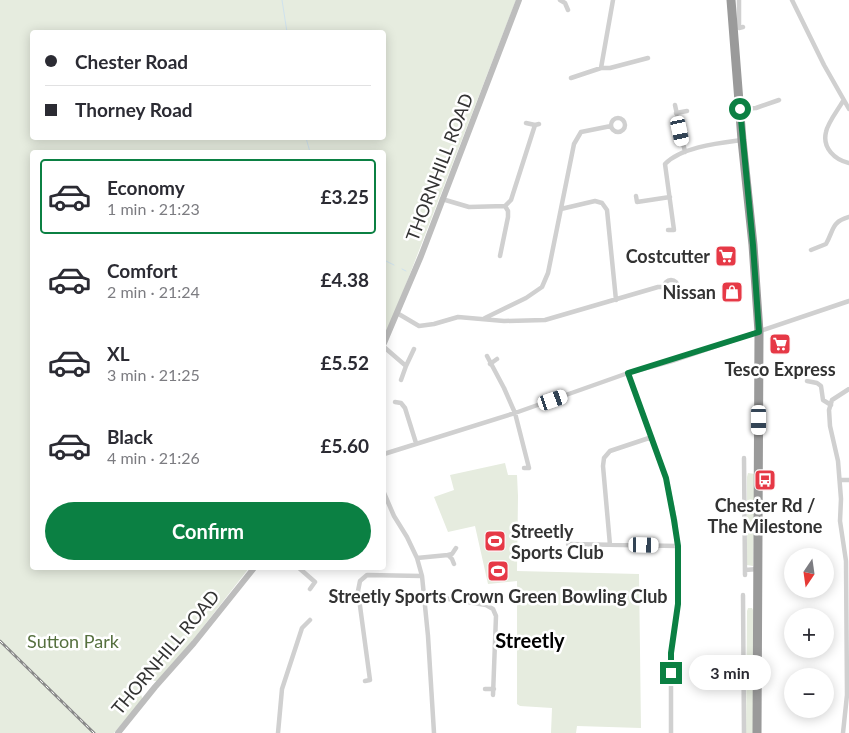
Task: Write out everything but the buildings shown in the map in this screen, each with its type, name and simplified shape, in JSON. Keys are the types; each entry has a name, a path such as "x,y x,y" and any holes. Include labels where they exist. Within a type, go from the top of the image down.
{"highway":[{"path":"731,0 759,332 758,733"}],"main road":[{"name":"THORNHILL ROAD","path":"386,340 421,256 519,0"},
{"name":"THORNHILL ROAD","path":"118,733 252,570"}],"street":[{"path":"601,68 613,0"},
{"path":"739,0 739,28 744,27"},
{"path":"792,0 843,101 849,109"},
{"path":"564,1 568,10"},
{"path":"571,78 577,74 601,68 610,68 644,57"},
{"path":"740,109 756,108 778,100"},
{"path":"843,101 826,130 825,136 832,155 839,161 849,163"},
{"path":"674,105 685,152"},
{"path":"676,113 687,110"},
{"path":"442,199 469,207 505,206 510,200 524,156 537,125 526,124"},
{"path":"484,319 526,298 542,287 548,273 574,144 582,132 611,126"},
{"path":"668,230 674,230 665,164 670,159 685,152 712,144 742,140"},
{"path":"518,154 524,156"},
{"path":"508,185 515,187"},
{"path":"636,196 637,202 670,197"},
{"path":"561,209 595,201 602,203 607,210 616,300"},
{"path":"500,256 500,240 508,217 508,210 505,206"},
{"path":"811,250 826,244 834,225 840,220 849,217"},
{"path":"815,240 817,246"},
{"path":"397,313 419,326 458,317 504,321 545,320 658,287 664,287"},
{"path":"386,453 515,413 628,373 759,332 849,301"},
{"path":"386,347 406,366"},
{"path":"401,380 414,349"},
{"path":"486,356 504,388 515,413 529,468 524,468"},
{"path":"490,364 497,360"},
{"path":"628,373 666,478 678,546 678,604 671,653 671,733"},
{"path":"807,381 821,386 823,400 830,405"},
{"path":"843,733 847,695 848,652 846,561 840,521 838,461 830,426 829,410 832,400 849,389"},
{"path":"395,402 401,403 405,408 416,443"},
{"path":"610,545 604,458 610,451 652,437"},
{"path":"744,458 745,572 758,569"},
{"path":"745,470 759,470"},
{"path":"840,480 849,480"},
{"path":"386,498 394,516 407,536 417,558 422,576 434,733"},
{"path":"568,544 678,546"},
{"path":"417,558 452,554 456,548"},
{"path":"448,555 454,564"},
{"path":"301,570 314,582 310,589"},
{"path":"366,570 367,574"},
{"path":"369,680 358,591 360,581 367,574 422,576"},
{"path":"424,595 486,605 493,609 496,616 493,695"},
{"path":"744,595 746,605 744,733"},
{"path":"278,733 282,689 302,628 310,620"},
{"path":"305,624 310,628"},
{"path":"486,689 494,689"}],"green space":[{"name":"Sutton Park","path":"0,0 516,0 386,336 386,150 30,150 30,570 247,570 189,645 158,681 147,681 143,675 135,678 143,700 114,733 0,733"},
{"path":"505,463 508,475 517,475 517,571 639,574 641,728 577,726 576,733 551,733 552,708 520,706 517,704 517,581 488,584 475,526 448,532 434,497 454,490 450,475"},
{"path":"748,473 755,474 753,566 747,565"},
{"path":"748,608 753,610 754,733 746,733"}],"waterway":[{"path":"282,0 287,30"},
{"path":"307,140 309,150"},
{"path":"386,261 394,265"},
{"path":"402,269 406,271"}],"railway":[{"path":"0,641 94,733"}],"place":[{"name":"Costcutter","path":"726,256"},
{"name":"Nissan","path":"732,292"},
{"name":"Tesco Express","path":"780,344"},
{"name":"Chester Rd / The Milestone","path":"765,480"},
{"name":"Streetly Sports Club","path":"495,541"},
{"name":"Streetly Sports Crown Green Bowling Club","path":"498,571"}],"district":[{"name":"Streetly","path":"530,640"}],"route":[{"path":"671,673 671,653 678,604 678,546 666,478 628,373 672,361 759,332 757,290 740,109"}]}
